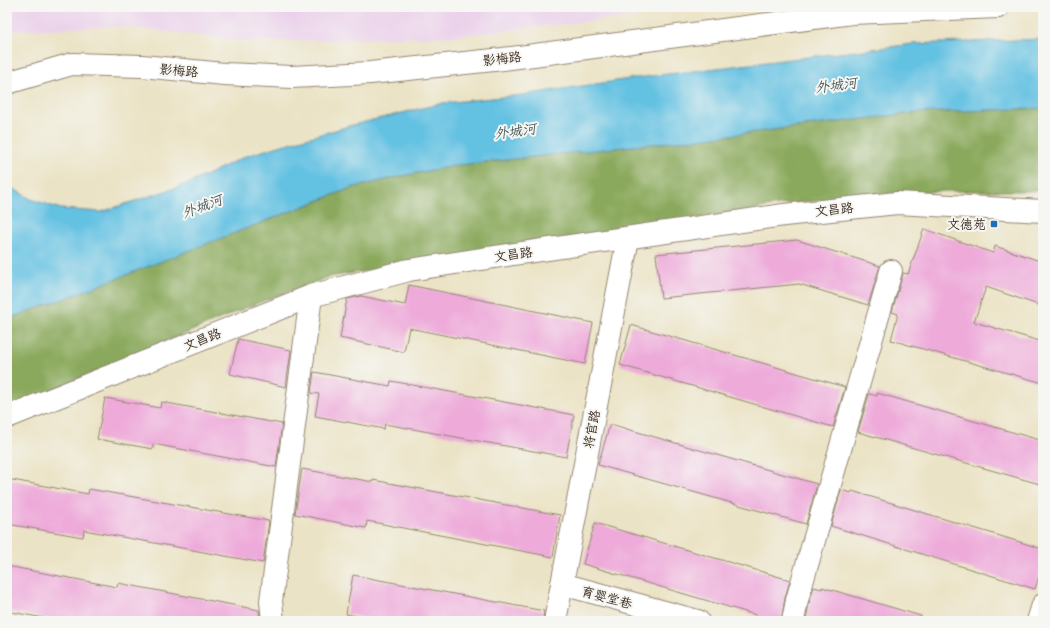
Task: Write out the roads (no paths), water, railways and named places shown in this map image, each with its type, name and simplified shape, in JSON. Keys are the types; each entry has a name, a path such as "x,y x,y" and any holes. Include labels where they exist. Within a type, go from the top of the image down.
{"street":[{"name":"影梅路","path":"8,83 72,64 142,66 224,74 292,78 370,73 503,59 852,12 998,7"},
{"name":"文昌路","path":"7,417 311,296 409,270 784,214 897,203 1043,211"},
{"name":"将官路","path":"555,621 628,238"},
{"path":"793,621 797,600 892,271"},
{"path":"273,621 271,601 311,296"},
{"name":"育婴堂巷","path":"562,584 698,621"},
{"path":"1038,621 1043,605"}],"water":[{"name":"外城河","path":"1043,39 1043,108 913,113 706,138 459,165 402,176 351,188 74,295 7,319 7,183 9,186 31,199 61,209 101,212 190,183 246,156 353,125 443,103 522,95 636,78 913,44"}],"place":[{"name":"文德苑","path":"994,224"}]}
